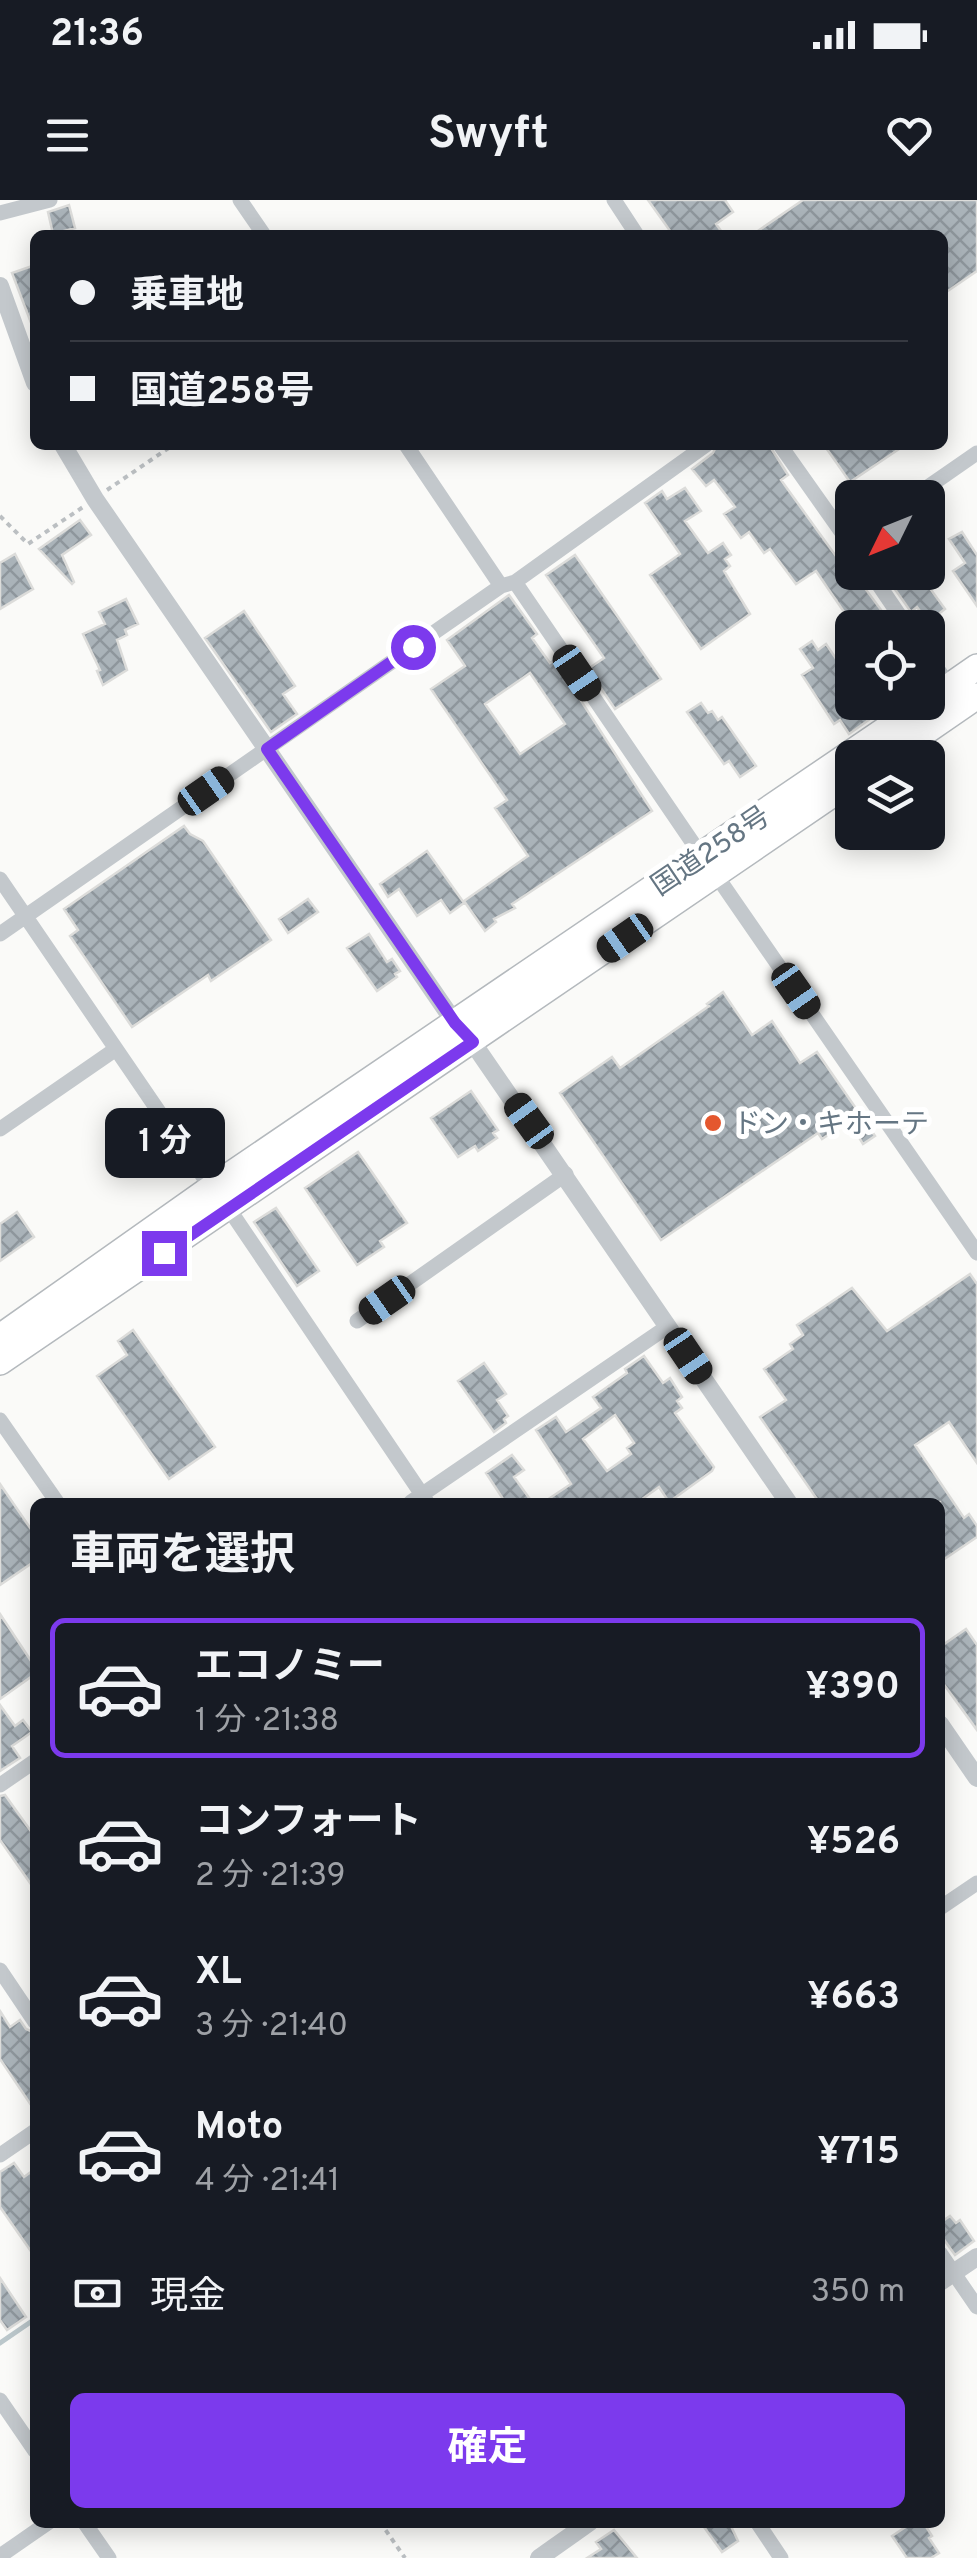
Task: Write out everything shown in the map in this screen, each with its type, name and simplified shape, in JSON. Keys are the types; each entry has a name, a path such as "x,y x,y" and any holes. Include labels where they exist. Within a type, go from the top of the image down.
{"highway":[{"name":"国道258号","path":"945,689 977,667"},
{"path":"914,740 977,696"},
{"name":"国道258号","path":"0,1362 473,1042 903,720"},
{"name":"国道258号","path":"0,1337 455,1023 835,792"}],"street":[{"path":"0,213 50,200"},
{"path":"240,200 261,230"},
{"path":"614,200 634,230"},
{"path":"0,286 30,369"},
{"path":"66,450 95,499 455,1023 473,1042 566,1174 785,1498"},
{"path":"410,450 709,865 977,1253"},
{"path":"0,934 699,450"},
{"path":"784,450 835,520"},
{"path":"938,480 977,453"},
{"path":"945,679 950,686"},
{"path":"0,879 212,1188"},
{"path":"0,1128 116,1049"},
{"path":"358,1321 566,1174"},
{"path":"229,1209 419,1498"},
{"path":"423,1498 667,1327"},
{"path":"0,1420 54,1498"},
{"path":"945,1731 977,1778"},
{"path":"0,1785 30,1764"},
{"path":"945,1905 977,1883"},
{"path":"0,1970 30,2015"},
{"path":"0,2155 30,2134"},
{"path":"977,2257 947,2277 977,2307"},
{"path":"0,2400 30,2444"},
{"path":"0,2556 40,2528"},
{"path":"88,2528 108,2558"},
{"path":"539,2558 582,2528"},
{"path":"761,2528 781,2558"}],"path":[{"path":"384,2528 405,2558"}],"building":[{"path":"648,200 725,200 733,212 716,224 720,230 669,230"},
{"path":"803,200 977,200 977,271 948,291 948,230 759,230"},
{"path":"69,205 75,228 52,230 48,212"},
{"path":"30,267 30,320 12,273"},
{"path":"714,450 772,450 788,475 781,480 835,555 835,590 866,590 881,610 843,610 816,571 796,584 770,549 764,553 749,532 741,538 724,514 735,507 714,480 706,486 692,469"},
{"path":"828,450 898,450 849,480"},
{"path":"685,488 701,511 685,521 708,553 723,543 731,555 725,559 730,566 724,571 750,614 701,649 650,575 680,554 645,503 662,491 667,499"},
{"path":"80,520 91,535 62,555 72,584 39,549"},
{"path":"962,532 977,555 977,606 953,571 965,563 949,539"},
{"path":"15,554 33,589 0,609 0,563"},
{"path":"575,555 661,679 615,709 588,669 604,658 546,575"},
{"path":"895,590 931,590 945,609 917,607 910,610"},
{"path":"509,595 537,634 532,638 550,663 558,665 652,811 512,904 515,908 494,919 496,922 485,931 464,901 528,856 495,808 507,800 431,689 465,666 447,640","holes":["530,673 565,724 520,754 485,704"]},
{"path":"126,599 138,624 125,630 127,635 117,640 127,670 103,685 83,634 105,624 99,612"},
{"path":"244,611 295,686 283,694 297,714 271,732 205,638"},
{"path":"812,641 818,650 826,644 835,657 835,720 840,720 834,724 802,675 813,668 800,649"},
{"path":"701,703 718,720 722,717 756,766 740,777 729,761 724,764 687,712"},
{"path":"840,720 869,720 849,734"},
{"path":"184,826 203,841 271,940 211,981 208,975 132,1027 70,936 78,930 64,909"},
{"path":"427,851 464,903 450,913 441,900 417,916 399,889 388,897 380,884"},
{"path":"308,899 318,912 288,933 279,919"},
{"path":"369,934 387,962 392,959 400,971 377,991 347,948"},
{"name":"ドン・キホーテ","path":"723,992 752,1035 772,1021 800,1063 817,1052 875,1136 863,1144 849,1121 822,1139 818,1133 661,1240 560,1093 612,1057 620,1068"},
{"path":"471,1091 498,1130 493,1133 497,1138 478,1151 475,1146 458,1157 431,1118"},
{"path":"358,1152 407,1223 380,1241 384,1247 357,1265 305,1188"},
{"path":"276,1208 319,1271 297,1286 254,1222"},
{"path":"17,1212 34,1237 0,1261 0,1224"},
{"path":"970,1274 977,1284 977,1463 949,1422 915,1445 964,1518 969,1514 977,1526 977,1537 945,1559 945,1498 816,1498 760,1417 786,1400 764,1369 793,1349 790,1344 803,1335 797,1325 852,1288 887,1331"},
{"path":"133,1330 215,1447 169,1479 97,1376 127,1355 118,1341"},
{"path":"644,1356 663,1383 670,1378 682,1397 677,1401 682,1408 675,1413 714,1467 712,1471 675,1498 666,1498 659,1487 644,1498 550,1498 571,1484 536,1430 556,1417 566,1432 601,1408 593,1397 627,1373 625,1369","holes":["615,1415 634,1443 627,1448 631,1454 607,1471 583,1439"]},
{"path":"484,1363 506,1394 497,1400 508,1416 504,1419 506,1423 494,1432 458,1381"},
{"path":"512,1455 524,1470 514,1477 529,1498 502,1498 486,1473"},
{"path":"0,1484 30,1528 30,1564 0,1585"},
{"path":"0,1614 30,1659 30,1678 0,1699"},
{"path":"966,1629 977,1645 977,1730 945,1686 945,1644"},
{"path":"0,1705 15,1726 23,1720 30,1733 12,1746 20,1758 0,1771"},
{"path":"5,1795 30,1830 30,1883 0,1840 0,1796"},
{"path":"0,2011 10,2027 20,2020 30,2031 30,2104 0,2059"},
{"path":"14,2163 24,2177 30,2173 30,2250 0,2207 0,2172"},
{"path":"950,2216 956,2223 960,2220 974,2241 955,2255 945,2241 945,2220"},
{"path":"0,2278 26,2317 7,2330 0,2320"},
{"path":"705,2528 732,2528 738,2541 722,2552"},
{"path":"904,2528 927,2528 939,2553 931,2558 907,2558 892,2536"},
{"path":"614,2530 637,2558 587,2558 601,2549 596,2542"}],"waterway":[{"path":"0,2343 30,2322"}],"place":[{"name":"ドン・キホーテ","path":"713,1123"}],"route":[{"path":"164,1253 473,1042 455,1023 267,749 413,647"}]}
